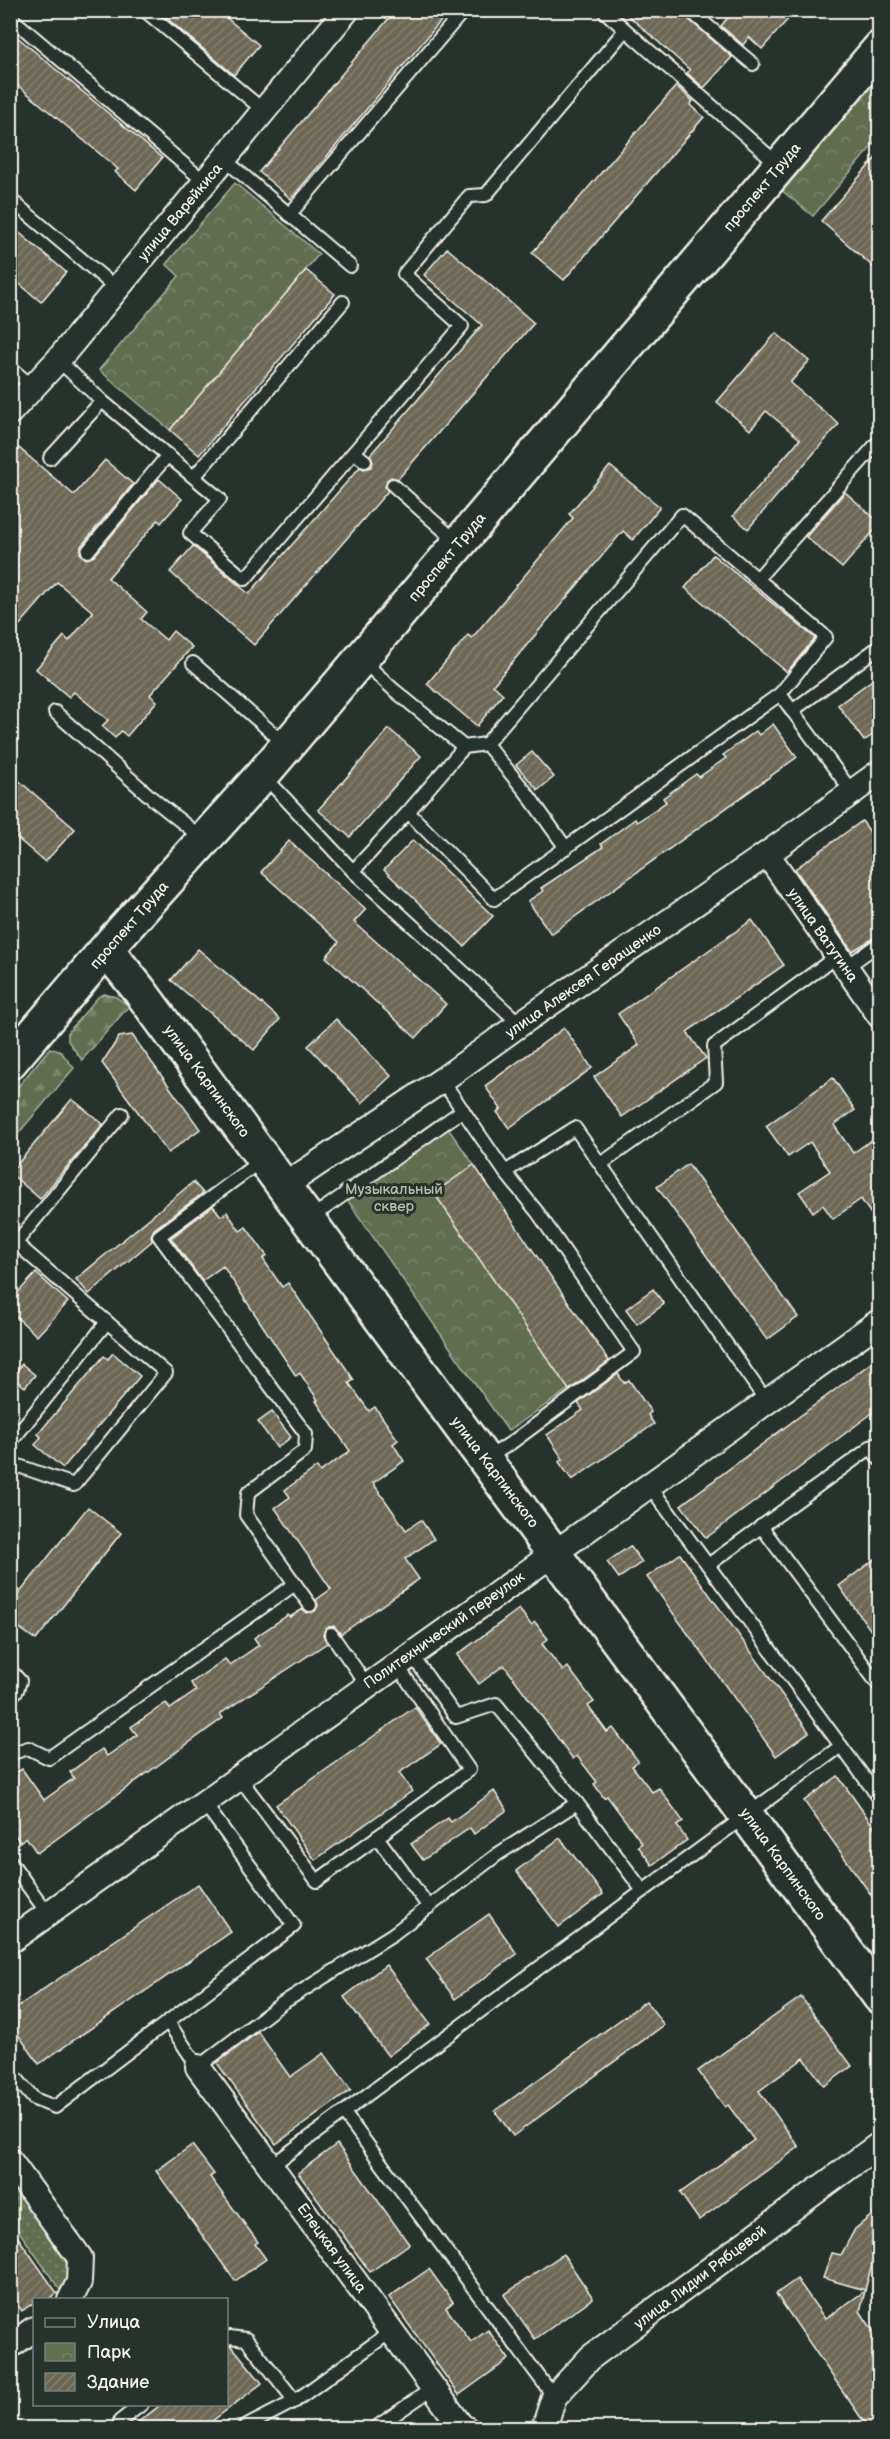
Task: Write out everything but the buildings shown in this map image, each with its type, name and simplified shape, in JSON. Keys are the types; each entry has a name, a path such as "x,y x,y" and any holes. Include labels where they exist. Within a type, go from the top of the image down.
{"main road":[{"name":"проспект Труда","path":"18,1048 262,774 879,48"},
{"name":"улица Карпинского","path":"107,950 264,1158 879,1997"}],"street":[{"name":"улица Варейкиса","path":"10,412 58,360 345,11"},
{"name":"улица Алексея Геращенко","path":"284,1186 442,1080 767,854 879,772"},
{"name":"улица Ватутина","path":"767,854 879,1016"},
{"name":"Политехнический переулок","path":"10,1941 879,1321"},
{"name":"Елецкая улица","path":"198,2067 393,2330 433,2388 465,2428"},
{"name":"улица Лидии Рябцевой","path":"544,2428 554,2397 591,2357 879,2144"},
{"path":"10,2161 80,2258 79,2282 71,2298"},
{"path":"10,2346 33,2330"}],"lane":[{"path":"144,10 263,110"},
{"path":"290,215 464,10"},
{"path":"603,10 780,166"},
{"path":"689,10 753,64"},
{"path":"10,17 205,182"},
{"path":"58,360 102,401 220,499 190,534 245,579 462,326 404,273 469,196 486,195 625,30"},
{"path":"224,159 350,266"},
{"path":"10,199 117,289"},
{"path":"194,477 343,302"},
{"path":"10,368 33,387"},
{"path":"50,458 102,401"},
{"path":"758,578 879,440"},
{"path":"354,452 365,461"},
{"path":"88,551 168,455"},
{"path":"393,485 458,543"},
{"path":"353,871 464,747 486,744 682,515 826,637 780,693 494,899 408,812"},
{"path":"792,711 879,646"},
{"path":"360,658 394,690 464,747"},
{"path":"193,663 286,746"},
{"path":"780,693 852,792"},
{"path":"55,712 153,799 204,840"},
{"path":"486,744 526,792 566,848"},
{"path":"262,774 353,871 520,1024"},
{"path":"601,1164 716,1082 714,1047 841,962 879,943"},
{"path":"442,1080 634,1352 485,1460"},
{"path":"307,1218 333,1203 463,1110"},
{"path":"10,1463 74,1485 166,1373 108,1322 12,1244 122,1114"},
{"path":"505,1172 575,1128 767,1402"},
{"path":"264,1158 159,1236 306,1434 304,1450 248,1493 246,1515 310,1605"},
{"path":"10,1443 108,1322"},
{"path":"708,1565 875,1444 879,1460"},
{"path":"649,1485 879,1799"},
{"path":"760,1526 879,1687"},
{"path":"10,1754 28,1748 49,1758 295,1584"},
{"path":"331,1634 368,1685"},
{"path":"404,1660 456,1717 496,1704 577,1803 643,1891"},
{"path":"239,1777 317,1881 469,1770 404,1660"},
{"path":"10,1670 20,1682 10,1698"},
{"path":"271,2166 841,1746"},
{"path":"10,2071 34,2099 55,2107 294,1926 204,1803"},
{"path":"168,2022 198,2067 280,2004 393,1934 498,1854 577,1803"},
{"path":"377,1837 429,1907"},
{"path":"10,1861 48,1914"},
{"path":"344,2113 554,2397"},
{"path":"243,2428 295,2401 393,2330"},
{"path":"228,2338 246,2339 295,2401"},
{"path":"375,2428 433,2388"},
{"path":"119,2428 120,2421 139,2406"}],"green space":[{"path":"879,67 879,138 813,216 775,185"},
{"path":"235,183 319,254 170,430 99,370 179,276 166,264"},
{"path":"104,994 116,997 129,1006 82,1060 68,1041 68,1032 98,997"},
{"path":"50,1048 61,1052 74,1068 11,1142 11,1095"},
{"name":"Музыкальный сквер","path":"440,1117 474,1165 434,1193 569,1389 508,1431 339,1188"},
{"path":"10,2182 68,2265 71,2273 65,2297 11,2220"}]}
